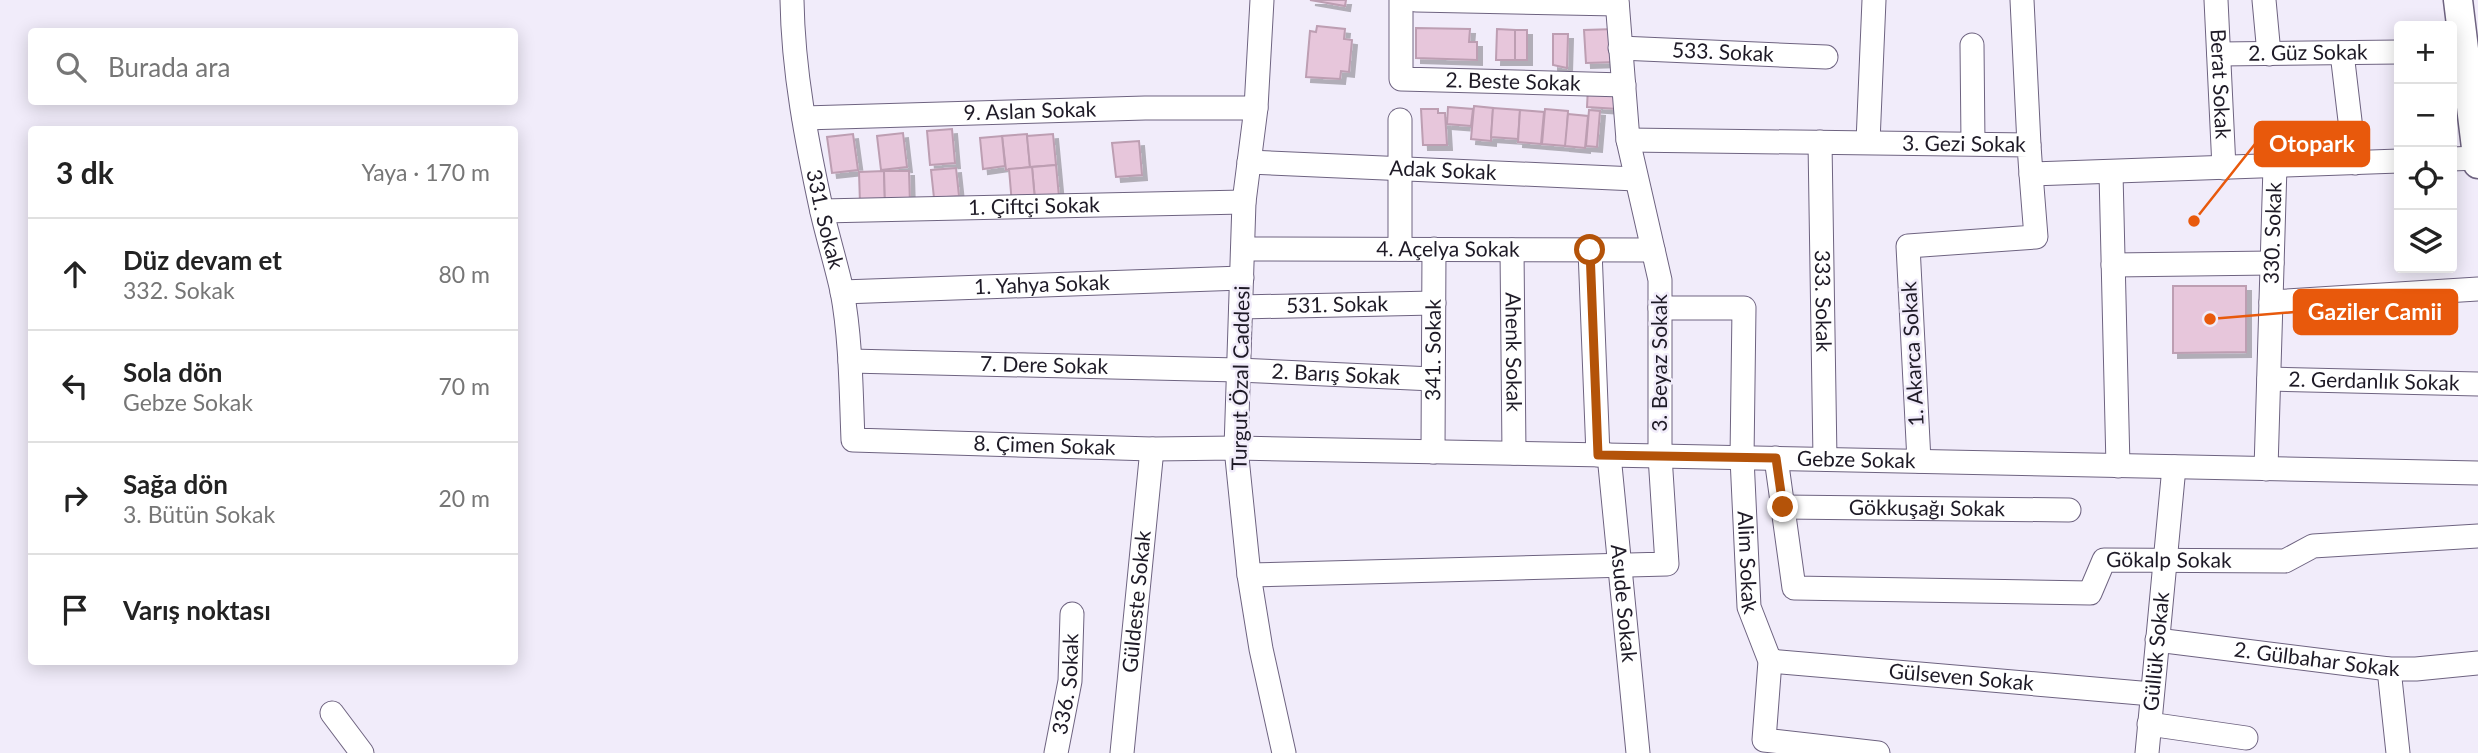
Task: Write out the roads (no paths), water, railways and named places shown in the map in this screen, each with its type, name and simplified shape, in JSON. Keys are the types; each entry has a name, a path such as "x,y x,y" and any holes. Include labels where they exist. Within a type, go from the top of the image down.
{"main road":[{"path":"2458,0 2457,51 2473,95 2469,160"}],"street":[{"name":"331. Sokak","path":"792,0 792,44 804,118 822,211 842,292 850,361 853,440"},
{"name":"Turgut Özal Caddesi","path":"1262,0 1256,108 1244,202 1236,448 1249,575 1261,649 1284,753"},
{"name":"2. Beste Sokak","path":"1401,0 1401,79 1624,85"},
{"path":"1416,0 1617,2"},
{"path":"1868,142 1874,0"},
{"path":"2022,0 2029,145"},
{"name":"Berat Sokak","path":"2216,0 2224,168"},
{"path":"2264,0 2269,54"},
{"name":"3. Beyaz Sokak","path":"1249,575 1667,564 1660,456 1660,280 1629,140 1617,2"},
{"path":"1972,45 1973,144"},
{"name":"533. Sokak","path":"1620,48 1826,57"},
{"name":"2. Güz Sokak","path":"2219,54 2394,52"},
{"path":"2342,53 2355,163"},
{"name":"9. Aslan Sokak","path":"804,118 1145,108 1256,108"},
{"path":"1399,249 1400,120"},
{"name":"3. Gezi Sokak","path":"1629,140 2029,145 2031,174 2394,161"},
{"name":"333. Sokak","path":"1820,142 1825,459"},
{"name":"Adak Sokak","path":"1249,162 1636,178"},
{"name":"330. Sokak","path":"2266,469 2275,166"},
{"path":"2111,173 2118,466"},
{"name":"1. Akarca Sokak","path":"1919,461 1908,246 2036,237 2031,174"},
{"name":"1. Çiftçi Sokak","path":"822,211 1244,202"},
{"name":"4. Açelya Sokak","path":"1243,249 1653,250"},
{"name":"341. Sokak","path":"1433,452 1434,249"},
{"name":"Ahenk Sokak","path":"1512,250 1514,453"},
{"name":"Asude Sokak","path":"1590,250 1603,455 1620,566 1638,753"},
{"path":"2113,265 2272,264"},
{"name":"1. Yahya Sokak","path":"842,292 1242,278"},
{"path":"2271,302 2478,289"},
{"name":"531. Sokak","path":"1241,307 1434,303"},
{"name":"Alim Sokak","path":"1660,308 1744,308 1742,457 1749,607 1770,662"},
{"name":"7. Dere Sokak","path":"850,361 1238,370"},
{"name":"2. Barış Sokak","path":"1238,370 1433,379"},
{"name":"2. Gerdanlık Sokak","path":"2269,379 2478,384"},
{"name":"8. Çimen Sokak","path":"853,440 1152,449 1236,448"},
{"name":"Gebze Sokak","path":"1236,448 2478,473"},
{"name":"Güldeste Sokak","path":"1122,753 1152,449"},
{"path":"1776,458 1783,507"},
{"name":"Güllük Sokak","path":"2147,753 2174,467"},
{"name":"Gökkuşağı Sokak","path":"1783,507 2069,510"},
{"name":"Gökalp Sokak","path":"1783,507 1794,589 2090,593 2104,560 2285,561 2313,546 2478,536"},
{"name":"336. Sokak","path":"1056,753 1070,681 1072,614"},
{"name":"2. Gülbahar Sokak","path":"2157,640 2389,669 2478,663"},
{"path":"1770,662 1764,740 1878,753"},
{"name":"Gülseven Sokak","path":"1770,662 2152,694"},
{"path":"2389,669 2398,753"},
{"path":"332,713 362,753"},
{"path":"2149,724 2246,738"}],"place":[{"name":"Otopark","path":"2194,221"},
{"name":"Gaziler Camii","path":"2210,319"}]}
